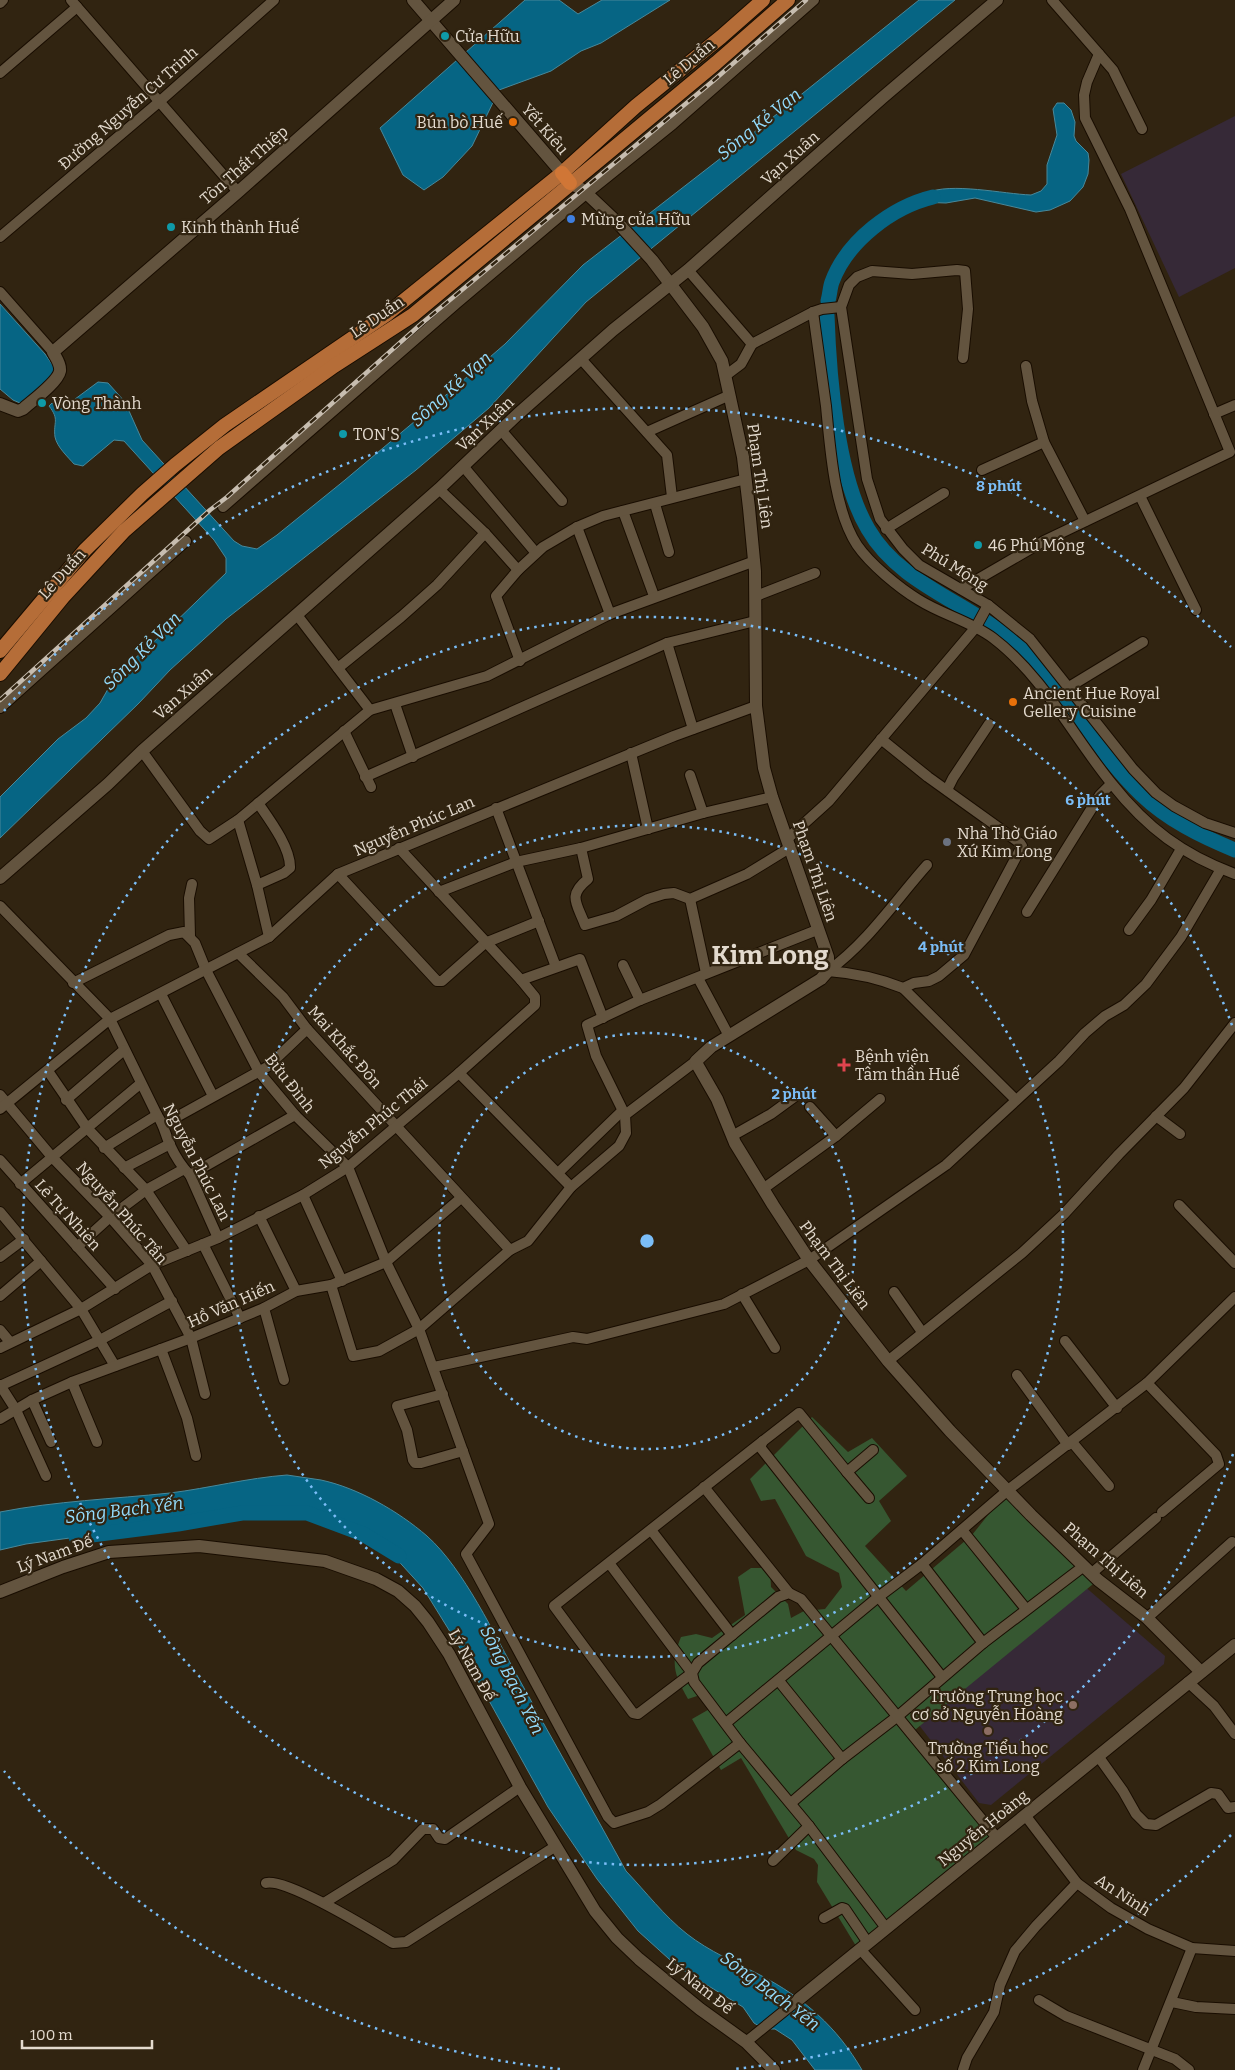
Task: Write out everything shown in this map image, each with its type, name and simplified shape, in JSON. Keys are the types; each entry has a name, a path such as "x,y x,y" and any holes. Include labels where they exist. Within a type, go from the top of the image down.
{"main road":[{"name":"Lê Duẩn","path":"0,674 63,597 124,531 219,448 334,366 413,315 566,178 636,106 721,38 763,0"},
{"name":"Lê Duẩn","path":"0,651 85,550 142,494 175,465 226,425 386,315 716,63 788,0"},
{"path":"386,315 395,328"}],"street":[{"path":"0,3 3,0"},
{"name":"Đường Nguyễn Cư Trinh","path":"0,237 159,102 274,0"},
{"path":"413,0 431,20"},
{"name":"Tôn Thất Thiệp","path":"53,352 238,192 454,0"},
{"path":"223,507 586,194 673,124 814,0"},
{"name":"Vạn Xuân","path":"0,878 108,784 142,750 439,489 501,430 582,360 613,330 688,270 811,160 997,0"},
{"path":"1052,0 1113,70 1142,130"},
{"path":"0,73 74,3 238,192"},
{"name":"Yết Kiêu","path":"431,20 566,178"},
{"path":"961,589 1044,541 1232,454 1130,209 1085,118 1084,95 1087,82 1099,54"},
{"name":"Phạm Thị Liên","path":"566,178 583,190 619,224 652,260 713,344 722,361 743,457 755,561 756,706 764,768 772,797 828,957 828,971"},
{"path":"688,270 752,344"},
{"path":"726,376 741,364 752,344 813,312 841,307 849,285 856,277 872,271 912,274 965,271 968,309 963,358"},
{"path":"0,292 53,352 59,362 60,370 57,379 23,409 18,411 0,404"},
{"name":"Phú Mộng","path":"841,307 867,479 876,511 886,529 919,565 961,589 1030,639 1132,769 1156,793 1174,806 1205,823 1235,833"},
{"path":"813,312 833,470 840,501 854,540 887,576 919,600 977,625 1023,666 1056,705 1111,784 1148,823 1181,849 1200,860 1235,874"},
{"path":"582,360 667,455 672,497"},
{"path":"1026,366 1032,400 1044,442 1086,521"},
{"path":"647,432 730,396"},
{"path":"1214,414 1235,405"},
{"path":"501,430 562,501"},
{"path":"982,470 1044,442"},
{"path":"464,466 536,553"},
{"path":"520,660 496,596 518,570 543,547 577,527 603,516 746,479"},
{"path":"439,489 485,532 518,570"},
{"path":"886,529 944,493"},
{"path":"1140,496 1196,610"},
{"path":"655,504 669,552"},
{"path":"623,510 654,596"},
{"path":"577,527 610,614"},
{"path":"338,668 437,585 485,532"},
{"path":"0,708 186,542"},
{"path":"142,750 200,831 209,839 238,820 370,710 487,676 610,614 654,596 755,561"},
{"path":"756,596 815,573"},
{"path":"581,848 588,879 577,888 574,896 585,925 616,916 648,899 664,894 674,893 690,899 747,874 789,843 829,801 977,625 987,608"},
{"path":"297,615 370,710"},
{"path":"365,777 667,643 755,621"},
{"path":"1069,687 1143,642"},
{"path":"667,643 693,729"},
{"path":"395,704 413,757"},
{"name":"Nguyễn Phúc Lan","path":"2,1102 48,1071 110,1020 269,937 338,874 631,753 756,706"},
{"path":"947,790 989,724"},
{"path":"344,731 371,787"},
{"path":"881,739 1022,846 964,955 939,976 929,981 914,983 903,988"},
{"path":"631,753 648,829"},
{"path":"690,774 703,813"},
{"path":"1027,912 1100,795 1111,784"},
{"path":"439,892 516,862 581,848 703,813 772,797"},
{"path":"257,885 284,873 290,868 279,836 258,803"},
{"path":"496,808 556,967"},
{"path":"238,820 257,885 269,937"},
{"name":"Nguyễn Phúc Thái","path":"0,1348 81,1309 152,1265 218,1238 303,1195 348,1167 459,1073 535,1005 535,997 521,980 399,848"},
{"path":"1129,930 1151,900 1181,849"},
{"path":"558,1173 623,1113 696,1061 700,1056 822,979 881,920 927,864"},
{"path":"434,1366 573,1337 587,1339 724,1304 809,1260 946,1165 983,1133 1059,1061 1085,1033 1105,1016 1124,1005 1146,984 1180,937 1221,869"},
{"path":"338,874 437,981 442,981 486,943 539,922"},
{"path":"190,936 189,898 192,884"},
{"path":"690,899 702,976 729,1036"},
{"path":"0,906 110,1020"},
{"path":"331,1285 353,1356 379,1350 419,1329 510,1250 528,1240 571,1187 619,1146 626,1133 623,1113 596,1056 588,1025 640,1000 818,930"},
{"path":"73,983 169,935 184,932 190,936"},
{"name":"Bửu Đình","path":"190,936 259,1072 295,1116 348,1167 386,1262 419,1329 434,1366 489,1524 466,1554 597,1798 614,1823 648,1812 661,1804 740,1743"},
{"name":"Mai Khắc Đôn","path":"238,953 283,998 307,1030 510,1250"},
{"path":"521,980 580,959 603,1018"},
{"path":"623,965 640,1000"},
{"path":"828,971 881,979 903,988 1016,1100"},
{"path":"161,994 213,1096"},
{"name":"Nguyễn Phúc Lan","path":"110,1020 140,1084 157,1116 164,1124 170,1144 187,1172 218,1238"},
{"path":"888,1361 1036,1240 1064,1214 1184,1088 1235,1023"},
{"path":"164,1124 267,1067 307,1030"},
{"path":"66,1100 124,1050"},
{"name":"Phạm Thị Liên","path":"696,1061 717,1099 732,1136 763,1189 809,1260 888,1361 950,1430 1008,1490 1088,1569 1147,1618 1201,1672"},
{"path":"48,1071 66,1100 87,1128 146,1190 187,1251"},
{"path":"459,1073 571,1187"},
{"path":"20,1184 140,1084"},
{"path":"732,1136 770,1114 797,1095"},
{"path":"763,1189 836,1136 880,1099"},
{"name":"Nguyễn Phúc Tần","path":"2,1102 110,1217 152,1265 191,1338 205,1394"},
{"path":"810,1107 836,1136"},
{"path":"104,1148 157,1116"},
{"path":"78,1247 110,1217 146,1190 187,1172 295,1116"},
{"path":"1156,1116 1180,1134"},
{"path":"124,1168 170,1144"},
{"name":"Lê Tự Nhiên","path":"0,1160 115,1289"},
{"path":"303,1195 342,1281"},
{"name":"Hồ Văn Hiến","path":"0,1419 32,1400 72,1382 191,1338 264,1308 296,1291 331,1285 386,1262 461,1198"},
{"path":"1179,1205 1235,1263"},
{"path":"0,1212 81,1309 115,1366"},
{"path":"259,1216 296,1291"},
{"path":"0,1257 24,1239"},
{"path":"203,1244 240,1318"},
{"path":"0,1296 42,1260"},
{"path":"894,1292 922,1332"},
{"path":"742,1294 775,1348"},
{"path":"726,1723 778,1682 877,1598 922,1564 1008,1490 1117,1408 1147,1383 1235,1297"},
{"path":"46,1476 16,1410 0,1385 100,1340 172,1302"},
{"path":"264,1308 284,1380"},
{"path":"0,1330 10,1342"},
{"path":"1065,1340 1117,1408"},
{"path":"161,1349 186,1418 196,1456"},
{"path":"1017,1375 1070,1443 1109,1486"},
{"path":"72,1382 97,1442"},
{"path":"791,1803 842,1759 898,1716 983,1643 1026,1609 1088,1569 1159,1515 1219,1464 1216,1454 1147,1383"},
{"path":"443,1394 397,1406 407,1430 413,1460 415,1463 421,1463 463,1451"},
{"path":"32,1400 51,1442"},
{"path":"789,1593 778,1597 698,1663 692,1673 638,1714 633,1714 554,1606 800,1413 869,1498"},
{"path":"763,1441 760,1447 762,1451 877,1598 942,1677"},
{"path":"847,1472 873,1450"},
{"path":"704,1487 789,1593 798,1596 997,1838"},
{"path":"650,1530 732,1635"},
{"path":"962,1530 1026,1609"},
{"path":"1147,1618 1232,1542"},
{"name":"Lý Nam Đế","path":"0,1592 63,1567 109,1552 199,1546 325,1561 376,1579 398,1591 415,1606 450,1654 520,1787 595,1911 617,1938 639,1959 700,2009 749,2039 774,2070"},
{"path":"609,1563 692,1673 696,1685 740,1743 791,1803 886,1928"},
{"path":"922,1564 983,1643"},
{"name":"Nguyễn Hoàng","path":"799,1999 1235,1645"},
{"path":"778,1682 842,1759"},
{"path":"1188,1682 1214,1706 1235,1734"},
{"path":"1098,1756 1136,1814 1146,1824 1156,1826 1211,1794 1218,1794 1228,1808 1235,1807"},
{"path":"324,1903 393,1860 423,1829 433,1829 440,1838 445,1839 520,1787"},
{"name":"An Ninh","path":"1025,1815 1077,1882 1111,1908 1133,1922 1192,1948 1235,1951"},
{"path":"773,1861 809,1826"},
{"path":"266,1883 276,1882 324,1903 393,1943 406,1942 556,1846"},
{"path":"963,2070 967,2058 994,2012 1000,1985 1015,1951 1077,1882"},
{"path":"824,1918 842,1908 844,1909 864,1946 915,2010"},
{"path":"1143,2070 1172,2002 1192,1948"},
{"path":"749,2039 799,1999"},
{"path":"1039,2000 1066,2016 1175,2059 1189,2070"},
{"path":"1172,2002 1196,2007 1235,2009"}],"shaded area":[{"path":"1235,116 1235,268 1179,297 1121,174"},
{"path":"1083,1585 1165,1656 1164,1664 991,1805 979,1803 912,1716"}],"green space":[{"path":"812,1417 848,1452 872,1438 907,1476 879,1501 891,1521 865,1546 906,1591 972,1535 1008,1490 1098,1580 910,1734 992,1834 856,1946 817,1882 818,1865 814,1859 796,1850 741,1758 721,1770 692,1719 713,1707 706,1693 688,1699 679,1683 675,1669 675,1655 681,1637 696,1634 712,1638 745,1615 738,1577 751,1568 770,1568 771,1587 788,1604 791,1618 804,1611 825,1609 842,1587 839,1573 806,1556 775,1499 761,1501 750,1479"}],"water":[{"path":"525,0 559,0 578,14 602,0 670,0 601,43 581,51 551,71 499,90 472,146 443,177 424,190 403,175 380,128"},
{"path":"919,0 955,0 586,302 489,408 416,470 226,619 170,670 139,703 0,838 0,797 58,739 86,718 100,703 116,675 166,631 226,573 226,558 214,540 124,441 114,440 83,466 74,464 56,441 55,418 49,406 52,403 63,408 98,382 108,383 125,402 142,440 234,541 242,546 257,549 345,480 505,344 583,265 757,130"},
{"path":"1057,103 1064,103 1071,110 1075,122 1074,136 1076,141 1088,153 1089,160 1088,174 1083,187 1070,201 1050,210 1036,212 975,198 946,203 915,202 927,193 937,190 963,189 1031,195 1041,191 1047,184 1047,165 1057,135 1053,109"},
{"path":"0,304 45,354 56,370 54,377 25,402 20,403 13,400 0,389"},
{"path":"287,1475 321,1480 363,1495 390,1509 416,1527 441,1550 454,1566 478,1604 626,1871 663,1912 687,1934 714,1951 776,1984 805,2004 842,2040 862,2070 815,2070 792,2040 775,2029 764,2029 754,2023 743,2007 679,1968 638,1931 597,1879 548,1807 457,1643 423,1588 392,1554 366,1533 339,1521 317,1516 292,1512 252,1513 26,1544 0,1550 0,1512 63,1503 170,1493 257,1478"}],"waterway":[{"path":"828,301 831,284 839,267 860,240 887,217 933,197"},
{"path":"827,315 833,396 842,455 857,507 868,529 881,548 914,578 973,613 1010,639 1029,656 1062,695 1123,776 1151,803 1185,826 1235,850"},
{"name":"Sông Bạch Yến","path":"76,1537 178,1524 242,1513 307,1513 363,1534 399,1556"}],"railway":[{"path":"0,700 210,510 421,324 713,81 806,0"}],"place":[{"name":"Cửa Hữu","path":"445,36"},
{"name":"Bún bò Huế","path":"513,122"},
{"name":"Mừng cửa Hữu","path":"571,219"},
{"name":"Kinh thành Huế","path":"171,227"},
{"name":"Vòng Thành","path":"42,403"},
{"name":"TON'S","path":"343,434"},
{"name":"46 Phú Mộng","path":"978,545"},
{"name":"Ancient Hue Royal Gellery Cuisine","path":"1013,702"},
{"name":"Nhà Thờ Giáo Xứ Kim Long","path":"947,842"},
{"name":"Bệnh viện Tâm thần Huế","path":"844,1065"},
{"name":"Trường Trung học cơ sở Nguyễn Hoàng","path":"1073,1705"},
{"name":"Trường Tiểu học số 2 Kim Long","path":"988,1731"}],"district":[{"name":"Kim Long","path":"770,955"}],"water label":[{"name":"Sông Kẻ Vạn","path":"759,124"},
{"name":"Sông Kẻ Vạn","path":"451,389"},
{"name":"Sông Kẻ Vạn","path":"142,651"}]}
